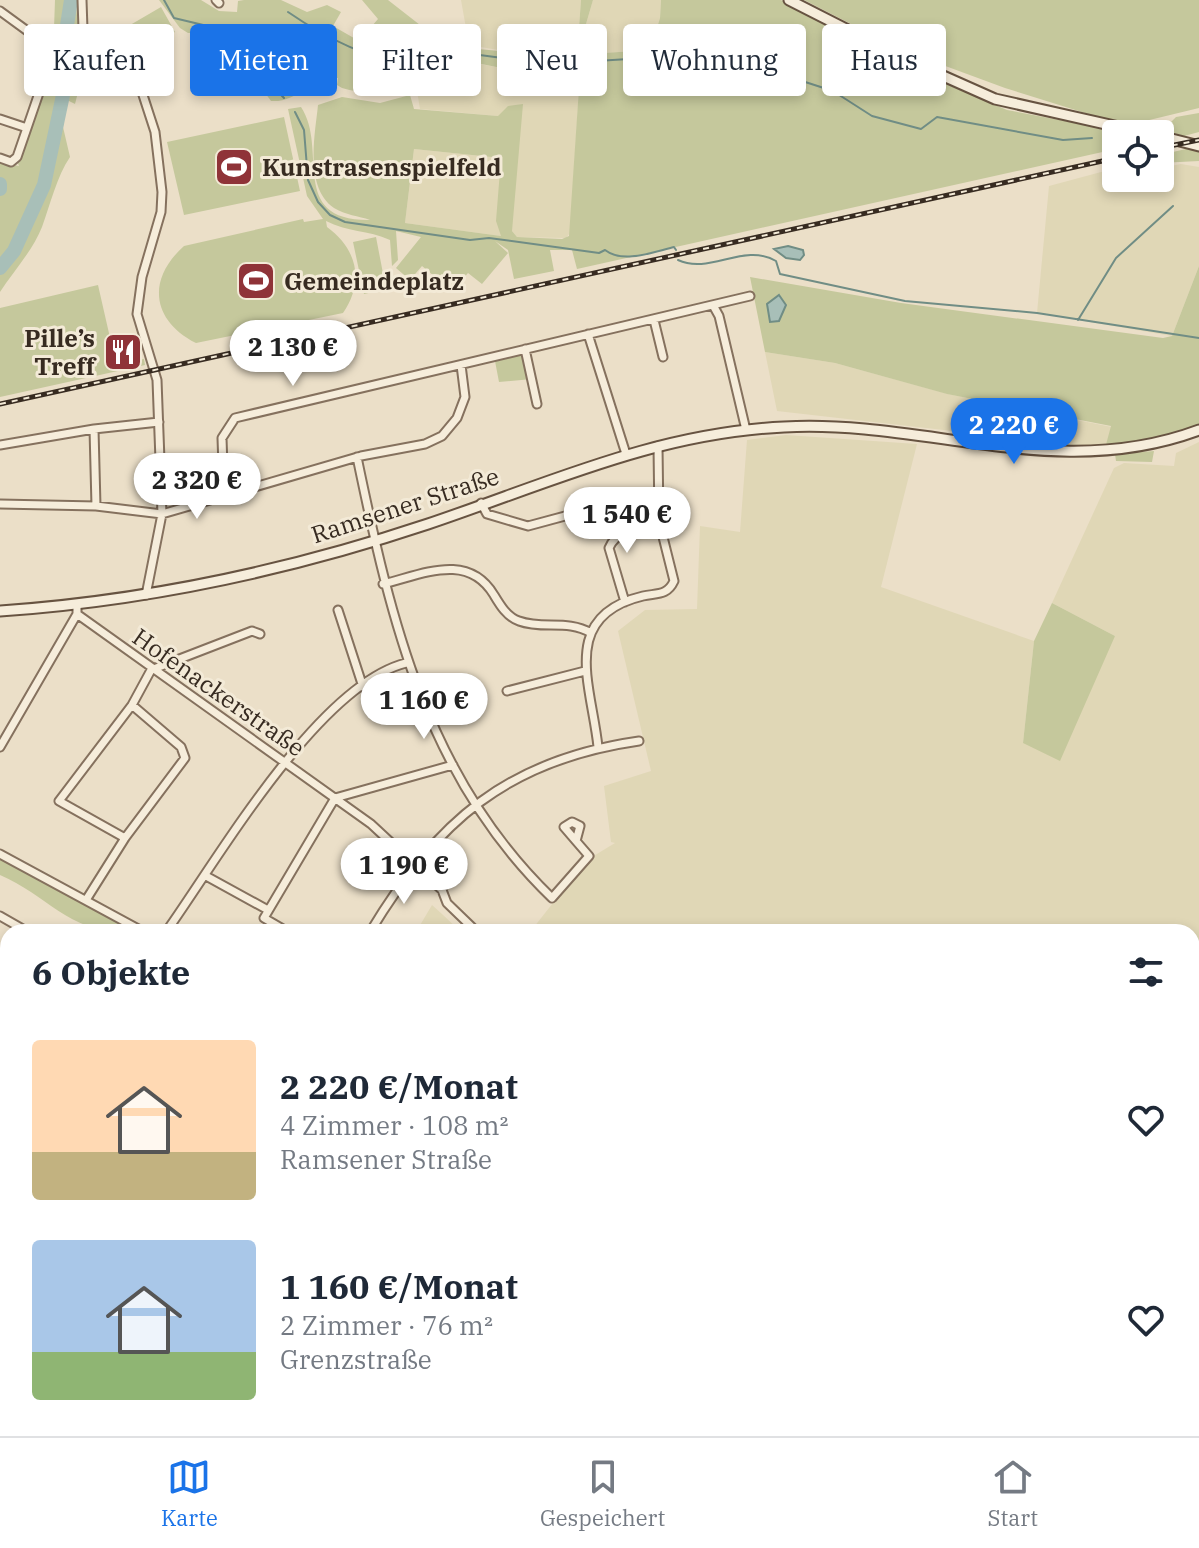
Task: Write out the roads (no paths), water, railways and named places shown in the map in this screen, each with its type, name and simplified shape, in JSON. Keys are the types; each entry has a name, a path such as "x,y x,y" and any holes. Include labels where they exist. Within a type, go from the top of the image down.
{"main road":[{"path":"789,0 905,59 995,99 1102,123"},
{"path":"1174,140 1199,146"},
{"name":"Ramsener Straße","path":"0,611 77,610 197,586 374,540 626,454 746,430 831,428 1060,454 1133,448 1199,430"}],"street":[{"path":"82,0 83,29 89,48 135,82 142,92 155,132 161,212 142,277 137,314 155,369 162,514 146,595"},
{"path":"0,11 37,38 52,55 17,157 11,162 0,158"},
{"path":"0,119 27,128"},
{"path":"224,497 222,438 235,418 714,307 750,296"},
{"path":"714,307 719,316 746,430"},
{"path":"654,320 663,357"},
{"path":"588,334 626,454"},
{"path":"525,349 537,404"},
{"path":"0,504 96,506 162,514 357,457 425,444 442,436 457,418 465,397 461,365"},
{"path":"0,445 159,422"},
{"path":"94,429 96,506"},
{"path":"598,747 585,671 591,633 622,604 661,594 670,590 674,581 659,521 658,446"},
{"path":"357,457 383,584 406,663 473,804 509,851 552,898 589,856 576,841"},
{"path":"481,503 487,514 528,526 617,502 630,502"},
{"path":"622,604 609,548 612,540 629,530 659,521"},
{"path":"383,584 442,570 470,570 486,582 513,618 530,623 571,623 591,633"},
{"path":"0,747 77,610"},
{"name":"Hofenackerstraße","path":"77,610 151,670 335,798 414,863 470,924"},
{"path":"338,610 363,687"},
{"path":"125,838 59,801 132,705 151,670 252,631 260,634"},
{"path":"172,924 284,762 310,732 363,687 394,666 406,663"},
{"path":"507,691 585,671"},
{"path":"86,900 125,838 185,758 181,747 132,705"},
{"path":"375,924 414,863 473,804 509,782 598,747 639,741"},
{"path":"274,924 264,918 335,798 453,765"},
{"path":"0,854 130,924"},
{"path":"206,876 268,910"}],"water":[{"path":"788,246 803,250 800,260 786,258 774,249"},
{"path":"779,295 786,305 779,321 770,322 767,304"}],"waterway":[{"path":"0,268 14,251 44,185 67,76 65,38 71,0"},
{"path":"164,0 174,18 220,29 284,98"},
{"path":"71,5 77,2"},
{"path":"288,12 353,48"},
{"path":"481,55 548,64 623,59"},
{"path":"806,82 833,91 872,116 921,129 937,117 1063,140 1092,138"},
{"path":"295,112 304,130 308,180 318,202 330,215 345,222 470,240 489,238 599,253 605,250 629,257 674,247 676,250"},
{"path":"0,184 0,189"},
{"path":"1078,320 1116,258 1173,206"},
{"path":"678,260 702,264 739,256 764,256 776,261 780,274 905,301 1037,313 1199,338"}],"railway":[{"path":"1174,145 1199,140"},
{"path":"0,404 1102,161"}],"place":[{"name":"Kunstrasenspielfeld","path":"234,167"},
{"name":"Gemeindeplatz","path":"256,281"},
{"name":"Pille’s Treff","path":"123,352"}]}
